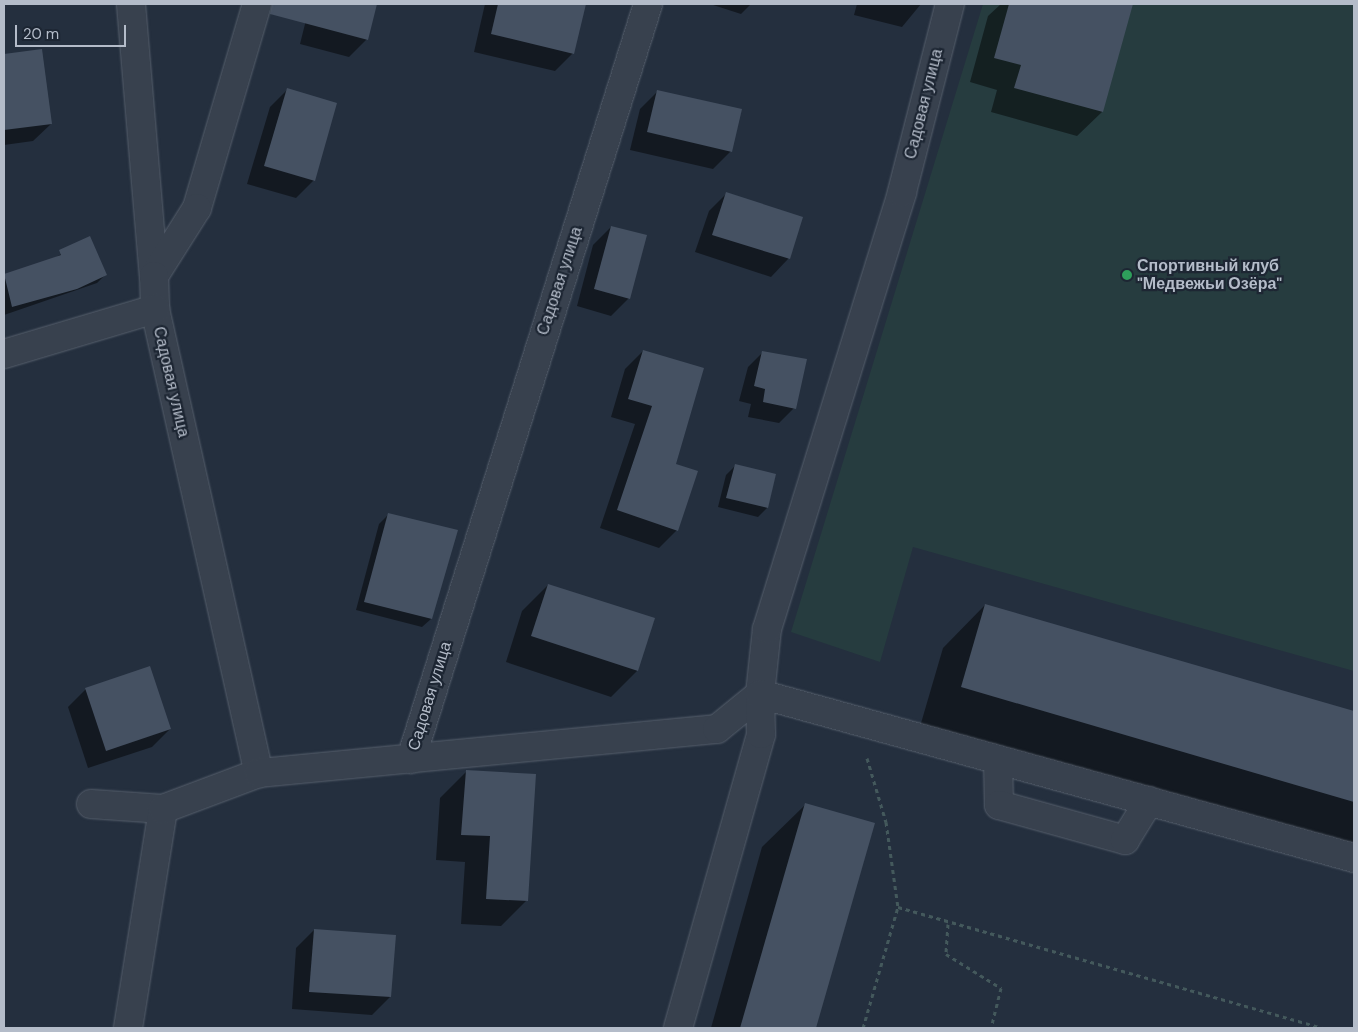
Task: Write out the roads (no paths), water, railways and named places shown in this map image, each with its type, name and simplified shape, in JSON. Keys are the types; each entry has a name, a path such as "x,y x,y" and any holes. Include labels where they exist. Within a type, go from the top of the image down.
{"street":[{"name":"Садовая улица","path":"131,4 154,276 155,309 259,773"},
{"path":"154,276 197,208 257,4"},
{"name":"Садовая улица","path":"411,759 648,4"},
{"name":"Садовая улица","path":"678,1028 761,734 760,694 767,630 902,192 950,4"},
{"path":"4,354 155,309"},
{"path":"91,804 163,809 259,773 717,729 760,694 1354,858"},
{"path":"998,760 998,805 1125,840 1148,801"},
{"path":"128,1028 163,809"}],"place":[{"name":"Спортивный клуб \"Медвежьи Озёра\"","path":"1127,275"}]}
